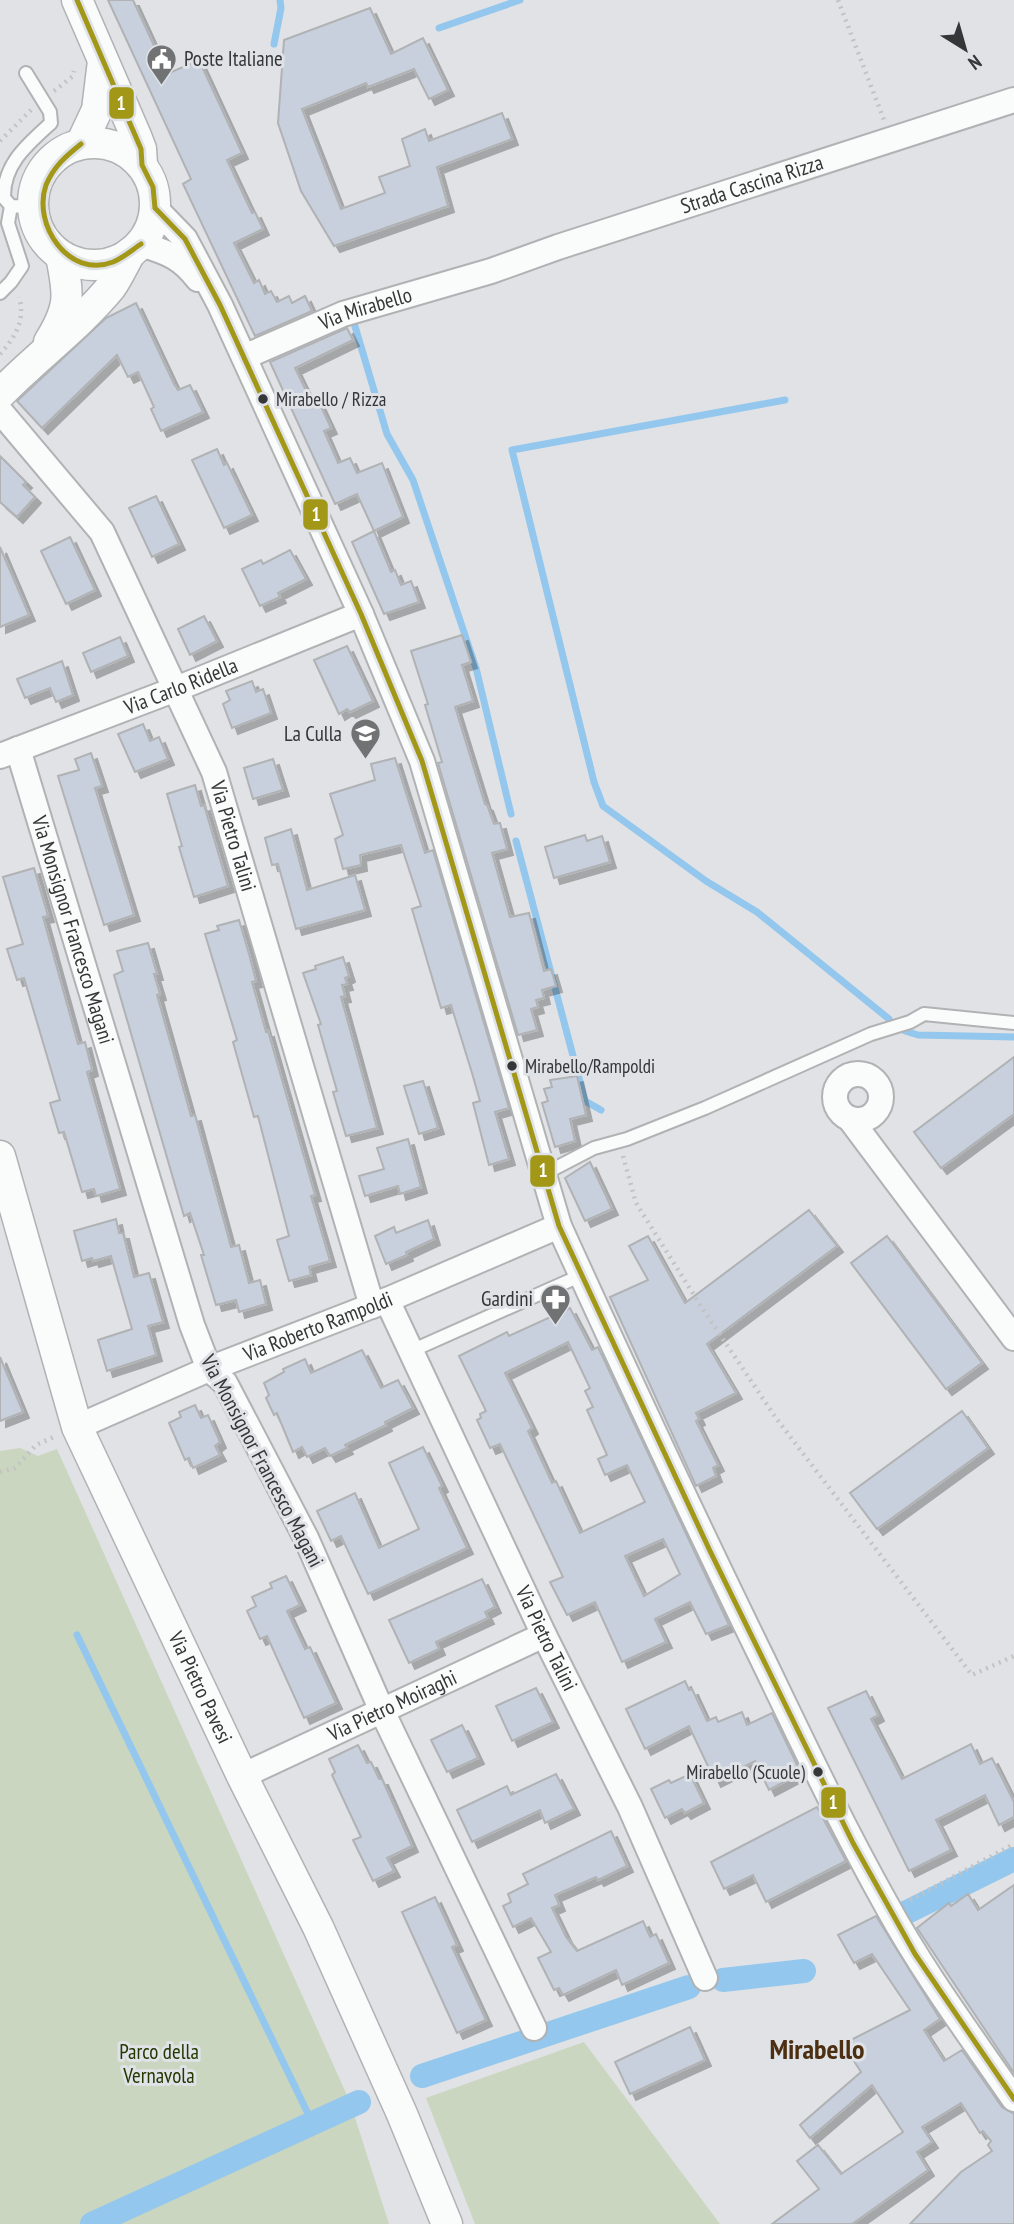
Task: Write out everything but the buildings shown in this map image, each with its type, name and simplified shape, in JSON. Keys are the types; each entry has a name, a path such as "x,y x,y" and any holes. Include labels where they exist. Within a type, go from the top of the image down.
{"street":[{"path":"77,0 136,136 141,149 142,165"},
{"path":"80,144 97,110 103,57"},
{"name":"Strada Cascina Rizza","path":"491,271 1014,100"},
{"path":"0,394 41,354 74,327 112,285 136,249 150,230 155,208 153,187 142,165 128,153 111,145 80,144 61,151 46,165 22,206 50,248 72,262 97,266 120,260 136,249 172,254 185,262 220,305"},
{"path":"155,208 189,246 220,305 361,614 422,761 559,1226 699,1529 820,1779 889,1910 953,2011 1014,2099"},
{"path":"41,354 56,331 65,308 68,290 61,256"},
{"name":"Via Mirabello","path":"244,357 343,314 491,271"},
{"name":"Via Pietro Talini","path":"0,411 102,532 214,772 380,1303 411,1351 544,1635 630,1807 705,1978"},
{"name":"Via Carlo Ridella","path":"9,753 361,614"},
{"name":"Via Monsignor Francesco Magani","path":"9,753 192,1325 209,1368 225,1383 306,1538 382,1711 534,2028"},
{"path":"850,1119 1014,1338"},
{"name":"Via Pietro Pavesi","path":"0,1156 78,1427 242,1776 318,1927 401,2114 443,2218"},
{"name":"Via Roberto Rampoldi","path":"78,1427 209,1368 380,1303 559,1226"},
{"name":"Via Pietro Moiraghi","path":"242,1776 544,1635"}],"lane":[{"path":"0,293 22,266 8,223 22,206 6,202 4,198 8,174 19,152 51,123 50,112 26,73"},
{"path":"544,1174 594,1149 705,1108 871,1034 910,1023 924,1014 1014,1023"},
{"path":"411,1351 582,1275"}],"path":[{"path":"838,0 892,140"},
{"path":"0,354 18,331 21,316 20,300 11,282"},
{"path":"619,1142 636,1203 704,1311 776,1418 972,1675 1014,1656"},
{"path":"0,1472 15,1468 36,1446 78,1427"},
{"path":"889,1910 1014,1844"}],"green space":[{"name":"Parco della Vernavola","path":"20,1448 38,1456 57,1449 350,2102 389,2224 0,2224 0,1451"},
{"path":"584,2042 720,2224 475,2224 426,2098"}],"waterway":[{"path":"274,44 280,0"},
{"path":"439,28 520,0"},
{"path":"354,323 387,434 413,480 476,668 511,814"},
{"path":"785,400 512,450 594,782 603,806 706,881 757,912 889,1019"},
{"path":"516,841 585,1101 601,1110"},
{"path":"905,1031 918,1035 1014,1037"},
{"path":"77,1635 313,2124"},
{"path":"903,1914 1014,1859"},
{"path":"723,1980 804,1971"},
{"path":"422,2076 689,1987"},
{"path":"92,2224 359,2102"}],"transit line":[{"name":"1","path":"77,0 141,149 142,165 153,187 155,208"},
{"name":"1","path":"81,144 65,157 46,185 44,216 49,231 69,256 82,263 97,265 113,262 141,244"},
{"name":"1","path":"155,208 185,239 220,305 361,614 422,761 559,1226 710,1551 853,1843 915,1954 1014,2099"}],"place":[{"name":"Poste Italiane","path":"161,86"},
{"name":"Mirabello / Rizza","path":"263,399"},
{"name":"La Culla","path":"365,761"},
{"name":"Mirabello/Rampoldi","path":"512,1066"},
{"name":"Gardini","path":"556,1326"},
{"name":"Mirabello (Scuole)","path":"818,1772"}],"district":[{"name":"Mirabello","path":"817,2049"}]}
